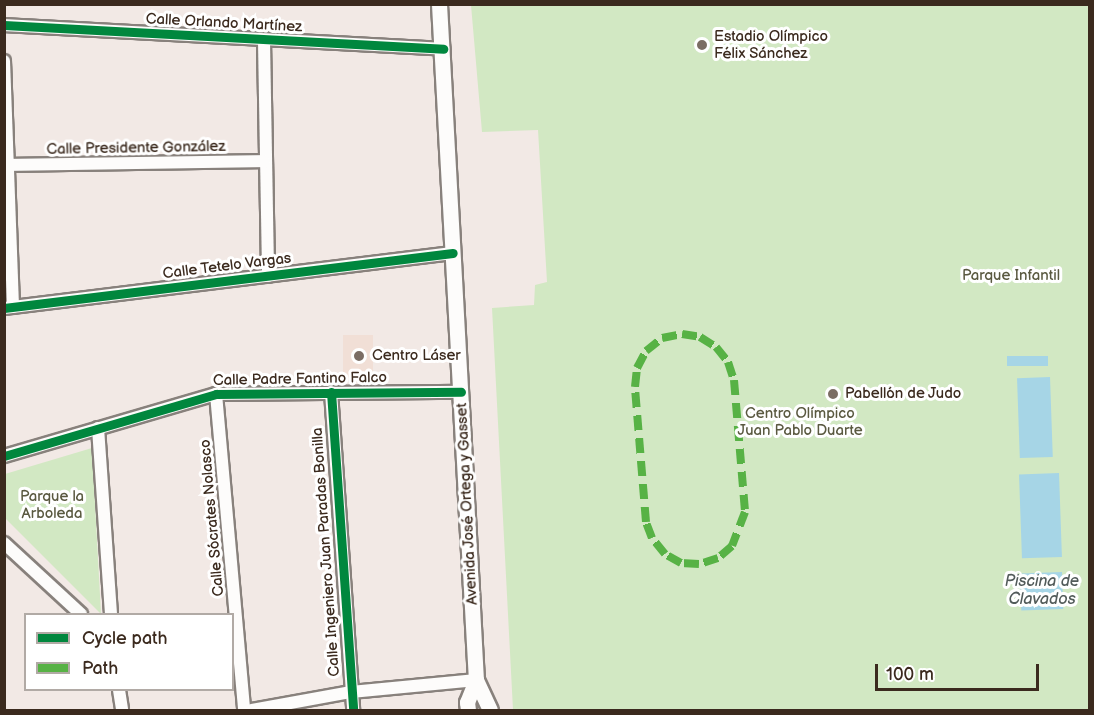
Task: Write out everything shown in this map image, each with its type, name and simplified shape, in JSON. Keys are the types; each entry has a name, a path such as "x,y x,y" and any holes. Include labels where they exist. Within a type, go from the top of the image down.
{"main road":[{"name":"Avenida José Ortega y Gasset","path":"439,4 476,680 490,711"},
{"name":"Avenida José Ortega y Gasset","path":"468,711 467,702 476,680"}],"street":[{"name":"Calle Orlando Martínez","path":"4,26 443,49"},
{"path":"264,41 267,276"},
{"path":"4,61 9,165 9,307"},
{"name":"Calle Presidente González","path":"9,165 264,161"},
{"name":"Calle Tetelo Vargas","path":"9,307 453,253"},
{"name":"Calle Ingeniero Juan Paradas Bonilla","path":"331,392 353,711"},
{"name":"Calle Padre Fantino Falco","path":"4,456 216,394 461,392"},
{"name":"Calle Sócrates Nolasco","path":"216,394 244,711"},
{"path":"98,428 111,613"},
{"path":"4,543 79,613"},
{"path":"252,711 351,692 476,680"},
{"path":"119,691 122,711"}],"shaded area":[{"name":"Centro Láser","path":"343,335 373,335 373,378 343,378"}],"green space":[{"name":"Centro Olímpico Juan Pablo Duarte","path":"471,5 1089,5 1089,710 513,710 492,308 534,305 535,285 547,282 538,130 482,132"},
{"name":"Parque la Arboleda","path":"92,448 101,613 5,518 5,474"}],"water":[{"path":"1007,356 1048,356 1048,366 1007,366"},
{"path":"1050,377 1053,457 1020,458 1017,378"},
{"path":"1059,473 1062,557 1022,558 1019,474"},
{"name":"Piscina de Clavados","path":"1062,572 1063,609 1021,610 1020,573"}],"marked path":[{"path":"682,334 700,337 716,347 728,362 734,380 745,512 732,546 718,558 699,564 681,563 665,554 652,538 646,522 635,387 637,368 646,351 662,338 682,334"}],"cycle path":[{"path":"4,25 443,49"},
{"path":"4,308 453,253"},
{"path":"331,392 353,710"},
{"path":"4,456 216,394 461,392"}],"place":[{"name":"Estadio Olímpico Félix Sánchez","path":"702,45"},
{"name":"Centro Láser","path":"359,356"},
{"name":"Pabellón de Judo","path":"833,394"}],"park label":[{"name":"Parque Infantil","path":"1011,276"}]}
